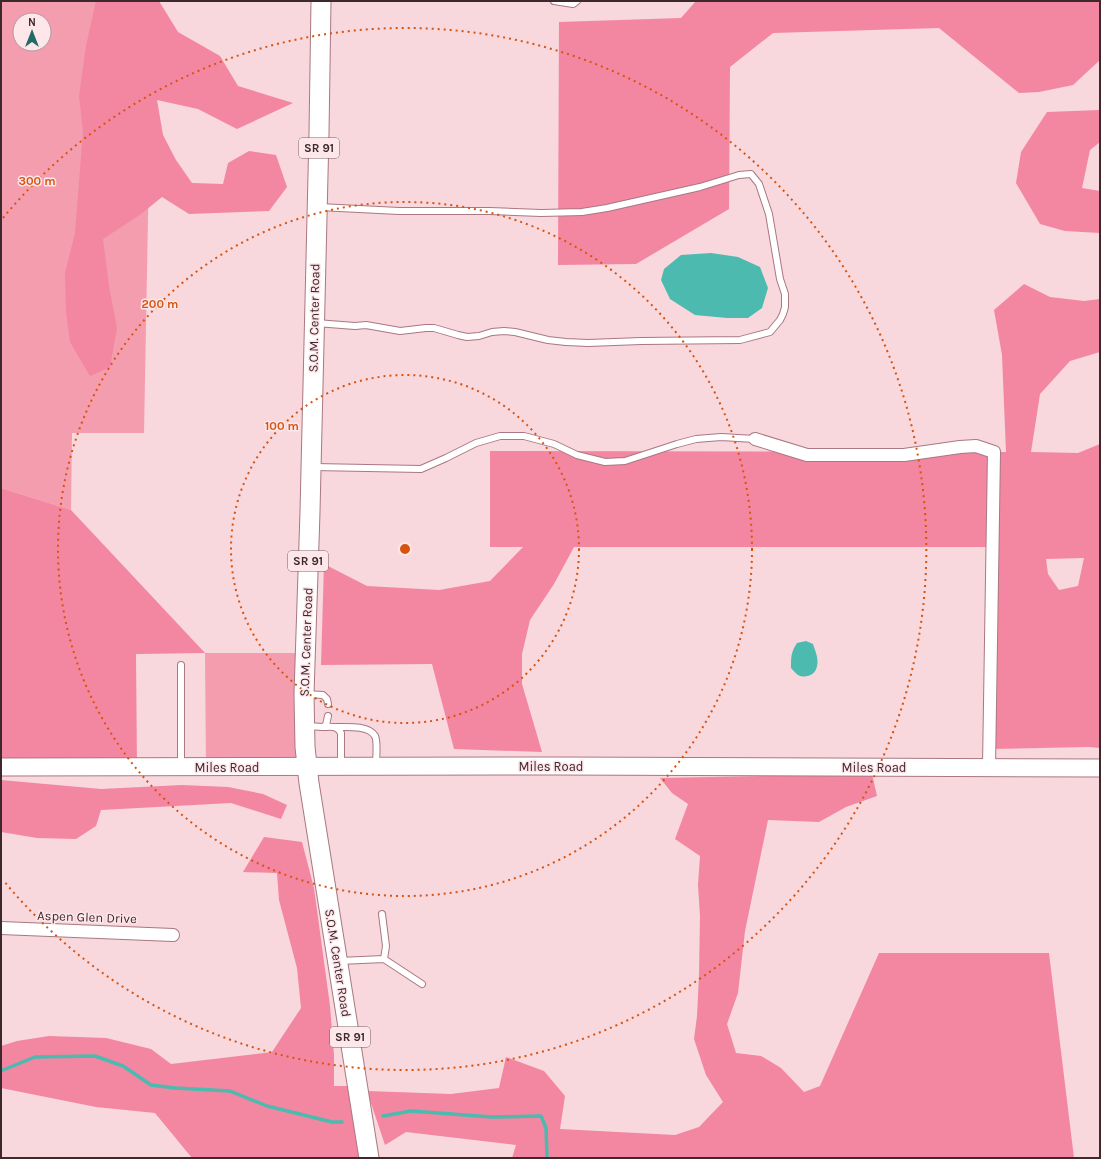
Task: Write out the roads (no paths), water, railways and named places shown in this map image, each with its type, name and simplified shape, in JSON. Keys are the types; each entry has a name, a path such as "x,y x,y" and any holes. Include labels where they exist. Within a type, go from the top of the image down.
{"main road":[{"name":"S.O.M. Center Road","path":"321,1 304,726 306,766 369,1158"},
{"name":"Miles Road","path":"1,767 376,766 1100,768"}],"street":[{"path":"755,439 807,455 904,455 976,446 994,452 989,768"},
{"name":"Aspen Glen Drive","path":"1,928 173,935"}],"lane":[{"path":"554,1 573,4 577,1"},
{"path":"314,323 355,326 366,325 400,331 434,328 458,336 467,337 504,331 515,332 548,340 588,343 740,340 770,332 780,320 785,307 785,294 780,279 769,214 759,184 751,174 739,174 700,187 607,208 582,212 541,213 415,211 317,207"},
{"path":"311,466 421,469 476,443 500,436 524,436 554,444 577,455 605,462 625,461 677,444 696,440 722,437 755,439"},
{"path":"181,665 181,767"},
{"path":"304,694 323,695 327,699 328,704"},
{"path":"323,727 326,725 328,716"},
{"path":"304,726 366,729 374,735 376,740 376,766"},
{"path":"336,727 341,733 341,766"},
{"path":"382,914 386,946 384,958"},
{"path":"337,961 384,958 422,984"}],"water":[{"path":"711,253 738,257 760,267 768,288 762,308 748,318 695,315 670,299 661,280 664,269 681,255"},
{"path":"806,641 813,644 818,660 815,672 804,677 798,675 791,668 791,661 792,652 797,643"}],"waterway":[{"path":"1,1070 35,1057 95,1056 123,1066 151,1085 230,1091 267,1106 332,1122 342,1122"},
{"path":"383,1116 411,1111 492,1117 541,1116 546,1128 547,1158"}]}
